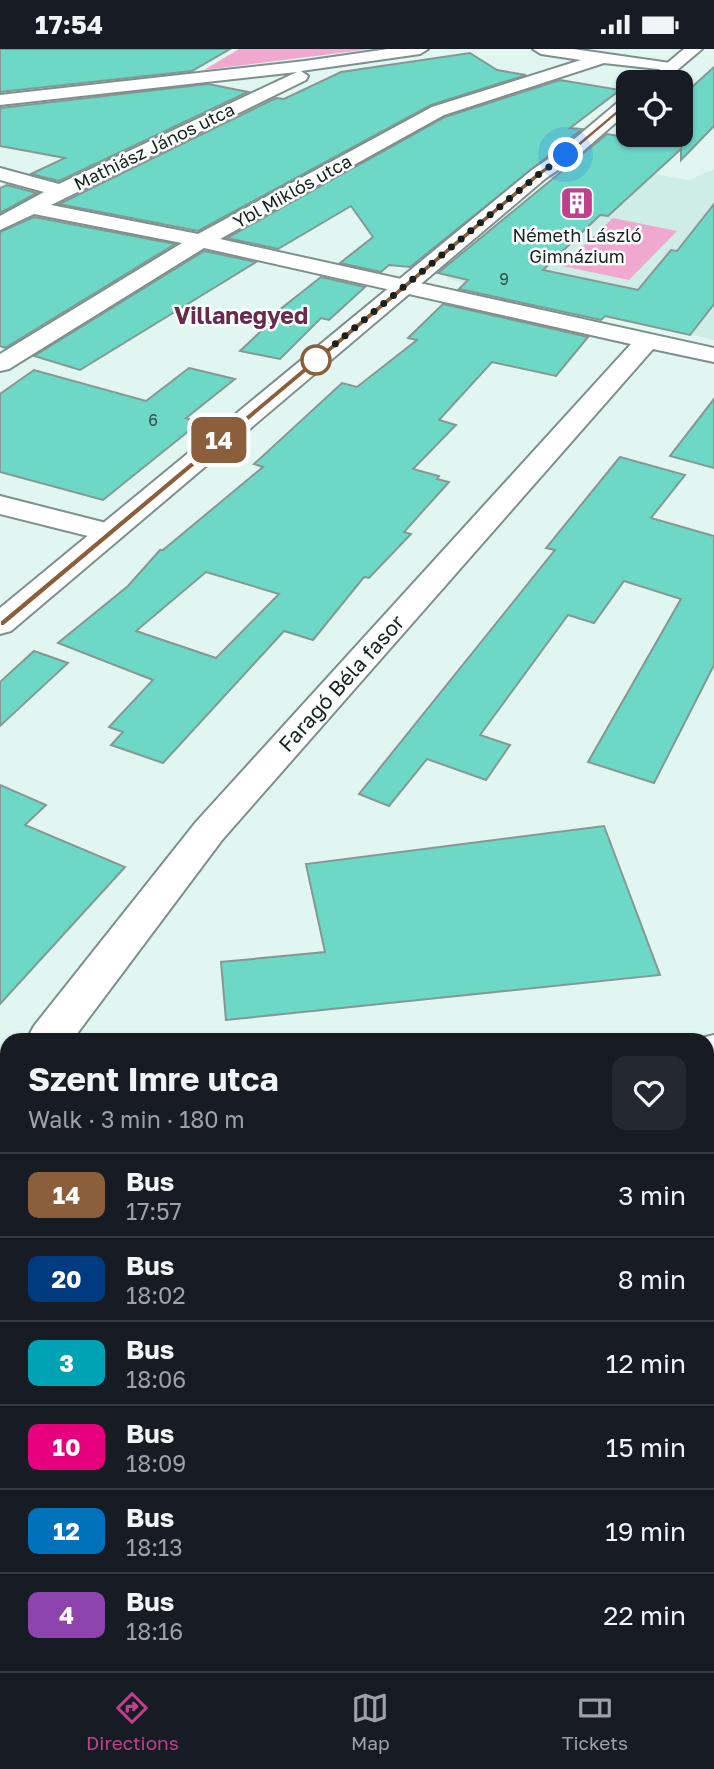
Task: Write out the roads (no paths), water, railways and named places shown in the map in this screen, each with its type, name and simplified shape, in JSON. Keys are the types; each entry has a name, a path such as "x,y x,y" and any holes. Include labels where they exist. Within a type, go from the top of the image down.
{"street":[{"path":"0,100 305,66 420,49"},
{"path":"541,49 670,68"},
{"path":"668,70 694,49"},
{"name":"Ybl Miklós utca","path":"0,364 201,241 438,111 603,58"},
{"name":"Mathiász János utca","path":"0,224 61,191 300,76 305,66"},
{"path":"0,624 616,113"},
{"path":"0,174 61,191"},
{"path":"32,207 201,241 714,355"},
{"name":"Faragó Béla fasor","path":"55,1033 209,831 648,340"},
{"path":"0,505 108,532"}],"place":[{"name":"Németh László Gimnázium","path":"577,203"}],"district":[{"name":"Villanegyed","path":"241,315"}]}
